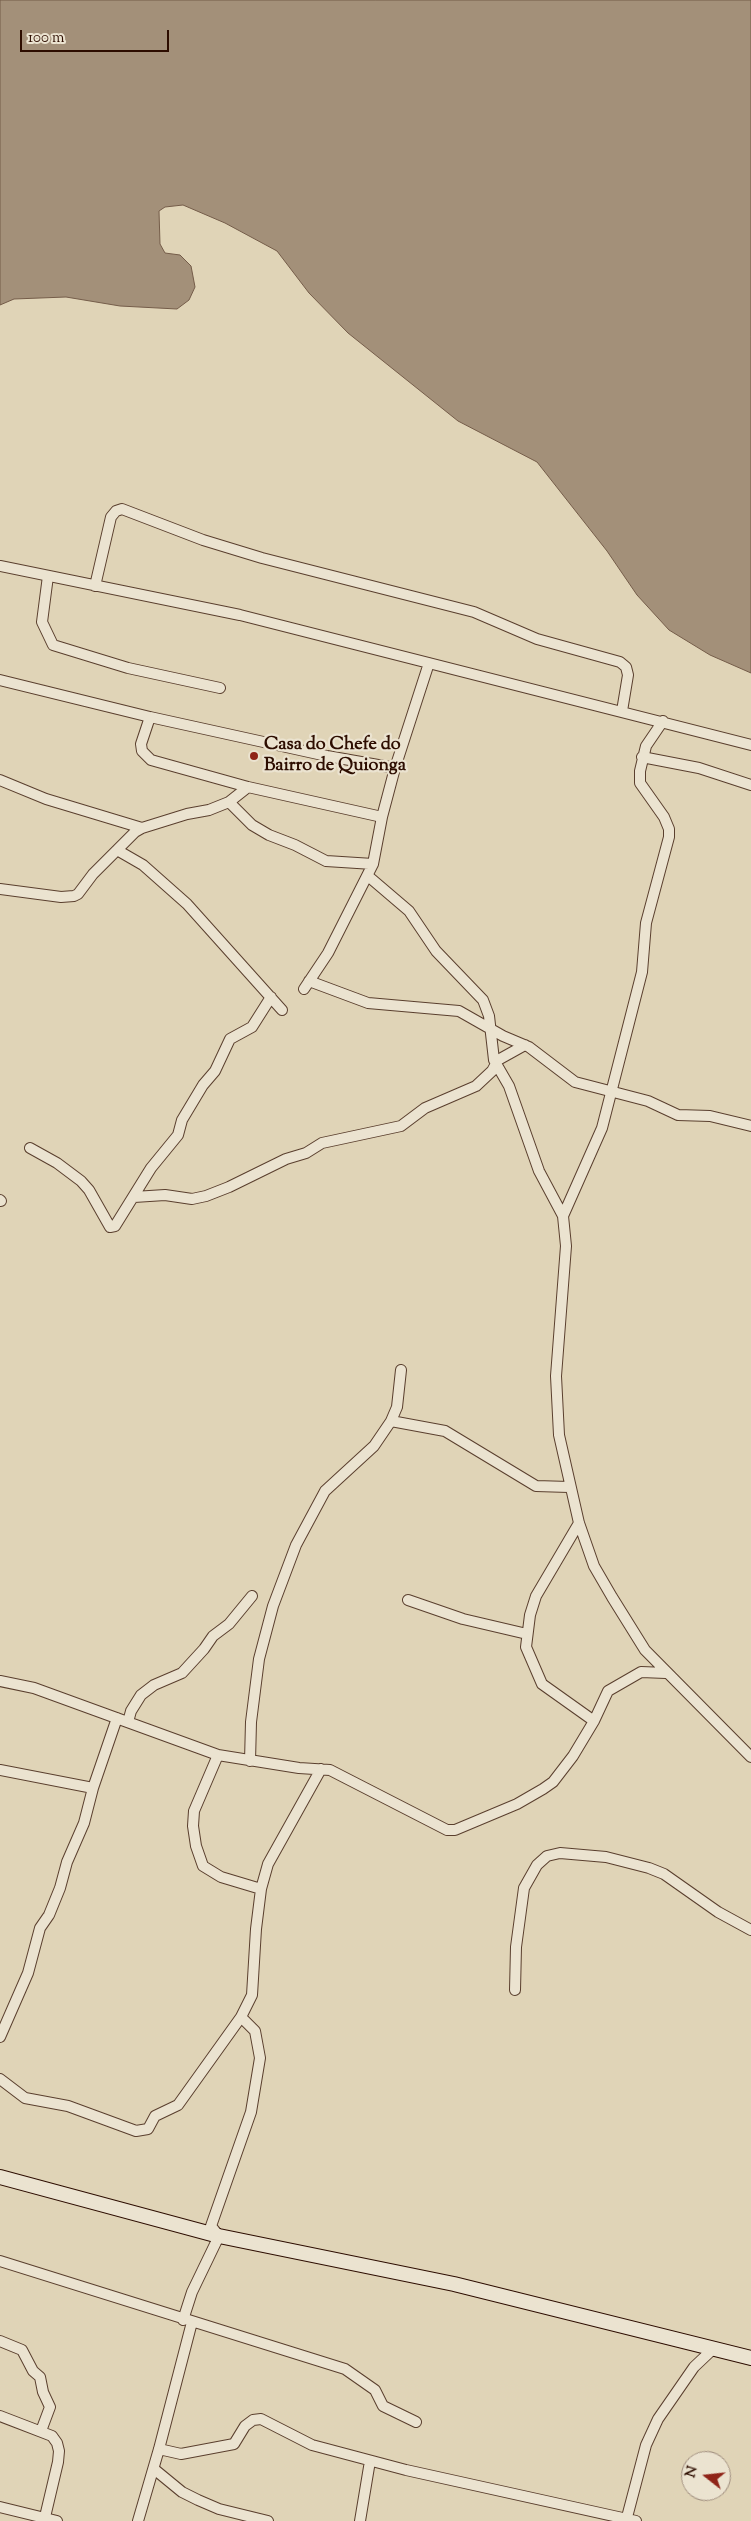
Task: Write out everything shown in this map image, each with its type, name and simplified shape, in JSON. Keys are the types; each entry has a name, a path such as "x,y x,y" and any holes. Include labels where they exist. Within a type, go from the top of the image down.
{"main road":[{"path":"0,2177 219,2236 444,2282 751,2358"}],"street":[{"path":"95,586 111,517 116,510 122,509 203,540 262,558 459,608 486,616 537,639 620,662 626,667 628,675 622,711"},
{"path":"0,566 240,616 663,721 751,745"},
{"path":"48,576 42,622 53,645 128,668 220,688"},
{"path":"429,663 395,768 382,817 373,864 328,953 306,985 368,1003 459,1011 503,1036 525,1045 549,1061 572,1081 610,1093 648,1101 678,1115 710,1116 751,1126"},
{"path":"0,680 150,717 327,756 395,768"},
{"path":"150,717 141,744 142,751 146,757 248,787 382,817"},
{"path":"563,1216 602,1128 642,972 646,923 669,837 667,822 640,783 642,757 663,721"},
{"path":"642,757 699,768 751,785"},
{"path":"0,780 46,799 142,828"},
{"path":"0,889 61,898 74,896 78,894 93,874 117,850 142,828 209,810 229,802 248,787"},
{"path":"229,802 252,825 269,835 295,845 326,861 373,864"},
{"path":"117,850 143,865 187,904 282,1010"},
{"path":"368,876 409,910 436,951 483,1000 490,1027 492,1052 496,1063 509,1086 539,1171 563,1216 566,1246 556,1376 558,1435 569,1487 594,1566 645,1650 751,1757"},
{"path":"30,1148 57,1163 81,1181 89,1190 110,1227 115,1226 152,1168 178,1135 182,1120 202,1085 215,1071 230,1039 252,1027 271,997"},
{"path":"134,1197 164,1196 192,1199 206,1196 229,1188 286,1159 306,1153 322,1143 401,1126 425,1108 476,1086 492,1071 496,1063 525,1045"},
{"path":"250,1761 251,1722 260,1659 273,1606 296,1545 325,1491 374,1446 391,1421 397,1407 401,1370"},
{"path":"391,1421 446,1431 536,1486 569,1487"},
{"path":"579,1523 536,1596 527,1634 526,1648 542,1684 594,1722"},
{"path":"128,1722 131,1711 141,1695 154,1685 182,1673 213,1636 229,1624 252,1596"},
{"path":"408,1600 463,1619 527,1634"},
{"path":"0,1681 34,1688 218,1755 250,1761 321,1769 348,1777 442,1828 455,1830 517,1804 553,1782 573,1756 594,1722 608,1691 622,1681 641,1672 666,1673"},
{"path":"0,2036 28,1973 40,1928 49,1915 60,1888 67,1862 84,1823 93,1788 117,1718"},
{"path":"218,1755 194,1811 193,1826 202,1866 221,1877 261,1889"},
{"path":"0,2079 25,2098 68,2106 136,2130 148,2129 155,2116 182,2101 241,2017 252,1995 261,1889 268,1864 321,1769"},
{"path":"0,1770 93,1788"},
{"path":"515,1990 516,1947 524,1888 537,1865 547,1856 560,1853 606,1858 649,1868 664,1874 718,1912 751,1930"},
{"path":"138,2521 159,2449 188,2321 192,2292 219,2236 211,2226 251,2112 260,2058 255,2031 241,2017"},
{"path":"0,2262 345,2370 375,2390 383,2406 416,2422"},
{"path":"0,2341 22,2350 33,2371 40,2377 43,2392 50,2407 41,2431"},
{"path":"159,2449 181,2454 234,2444 245,2426 252,2420 261,2419 312,2445 370,2461 629,2520 646,2445 658,2418 694,2367 713,2349"},
{"path":"0,2416 52,2436 59,2451 44,2517"},
{"path":"360,2521 370,2461"},
{"path":"154,2469 182,2492 198,2500 218,2509 268,2521"},
{"path":"6,2521 4,2509 57,2521"}],"shaded area":[{"path":"0,0 751,0 751,673 710,655 669,630 637,595 607,551 537,462 458,421 348,333 309,293 277,251 225,223 183,205 165,207 159,211 160,244 165,253 180,255 191,266 195,287 189,300 177,309 120,306 66,297 14,299 0,305"}],"place":[{"name":"Casa do Chefe do Bairro de Quionga","path":"254,756"}]}
